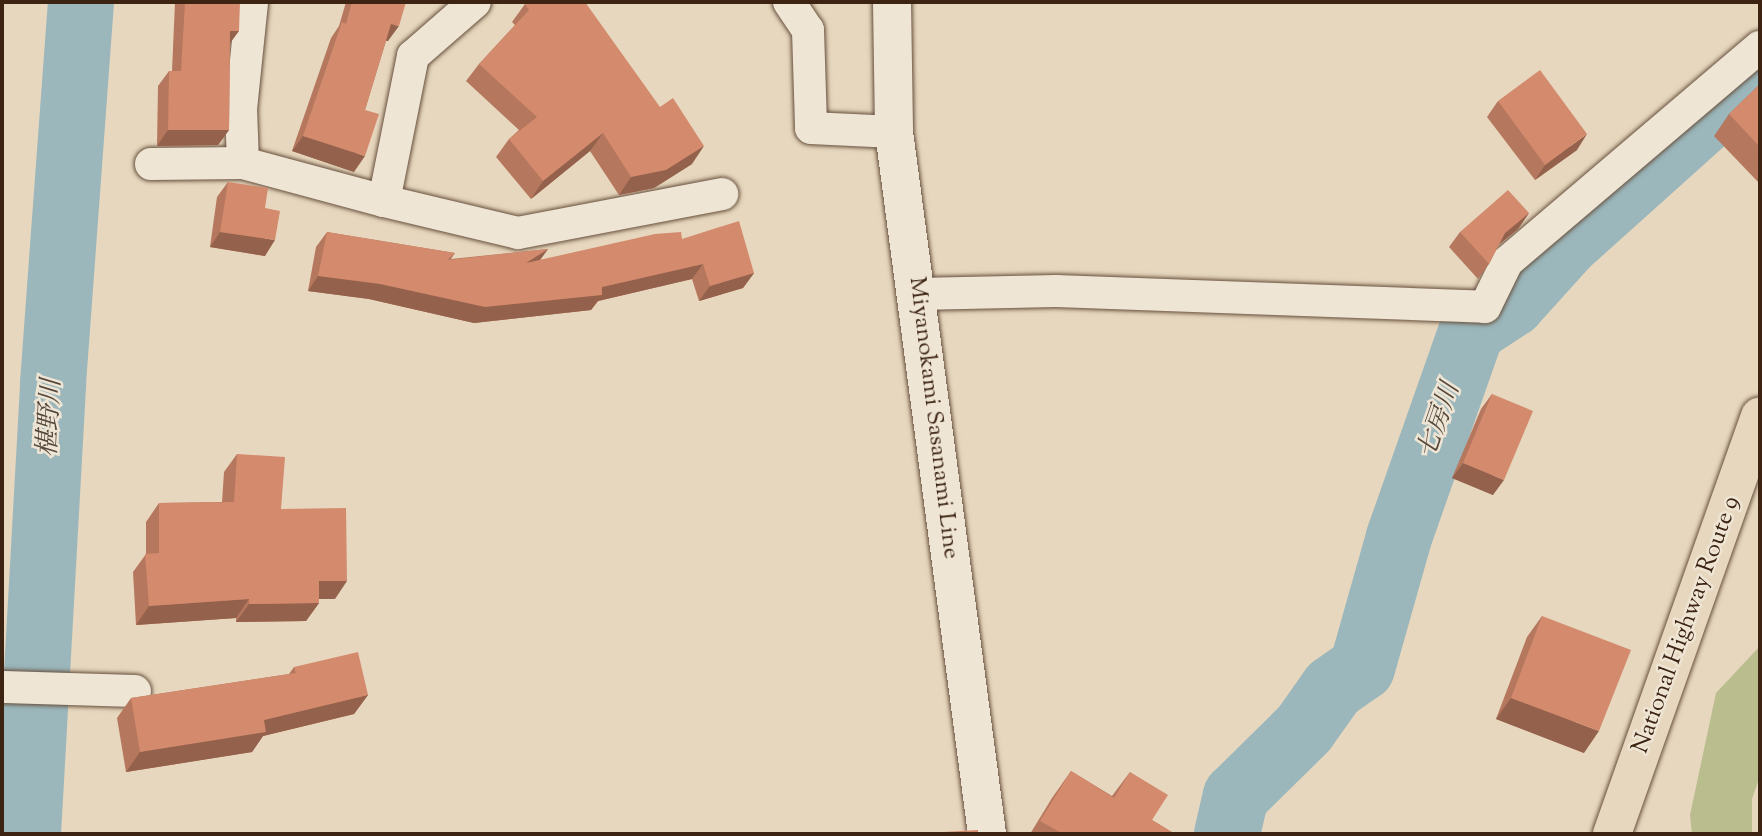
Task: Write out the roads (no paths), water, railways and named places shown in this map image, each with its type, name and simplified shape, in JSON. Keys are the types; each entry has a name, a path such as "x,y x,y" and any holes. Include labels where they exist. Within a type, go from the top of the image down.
{"highway":[{"name":"National Highway Route 9","path":"1612,834 1760,416"}],"main road":[{"name":"Miyanokami Sasanami Line","path":"892,2 894,132 987,834"}],"street":[{"path":"243,163 241,109 252,2"},
{"path":"384,201 413,56 475,2"},
{"path":"789,2 808,30 811,128 894,132"},
{"path":"917,293 1056,290 1485,307 1507,262 1760,47"},
{"path":"151,164 243,163 518,233 722,194"},
{"path":"2,687 135,691"}],"waterway":[{"name":"椹野川","path":"28,834 53,383 81,2"},
{"name":"七房川","path":"1227,834 1236,796 1304,729 1333,688 1362,668 1399,537 1472,330 1512,304 1566,244 1731,96 1760,81"}]}
